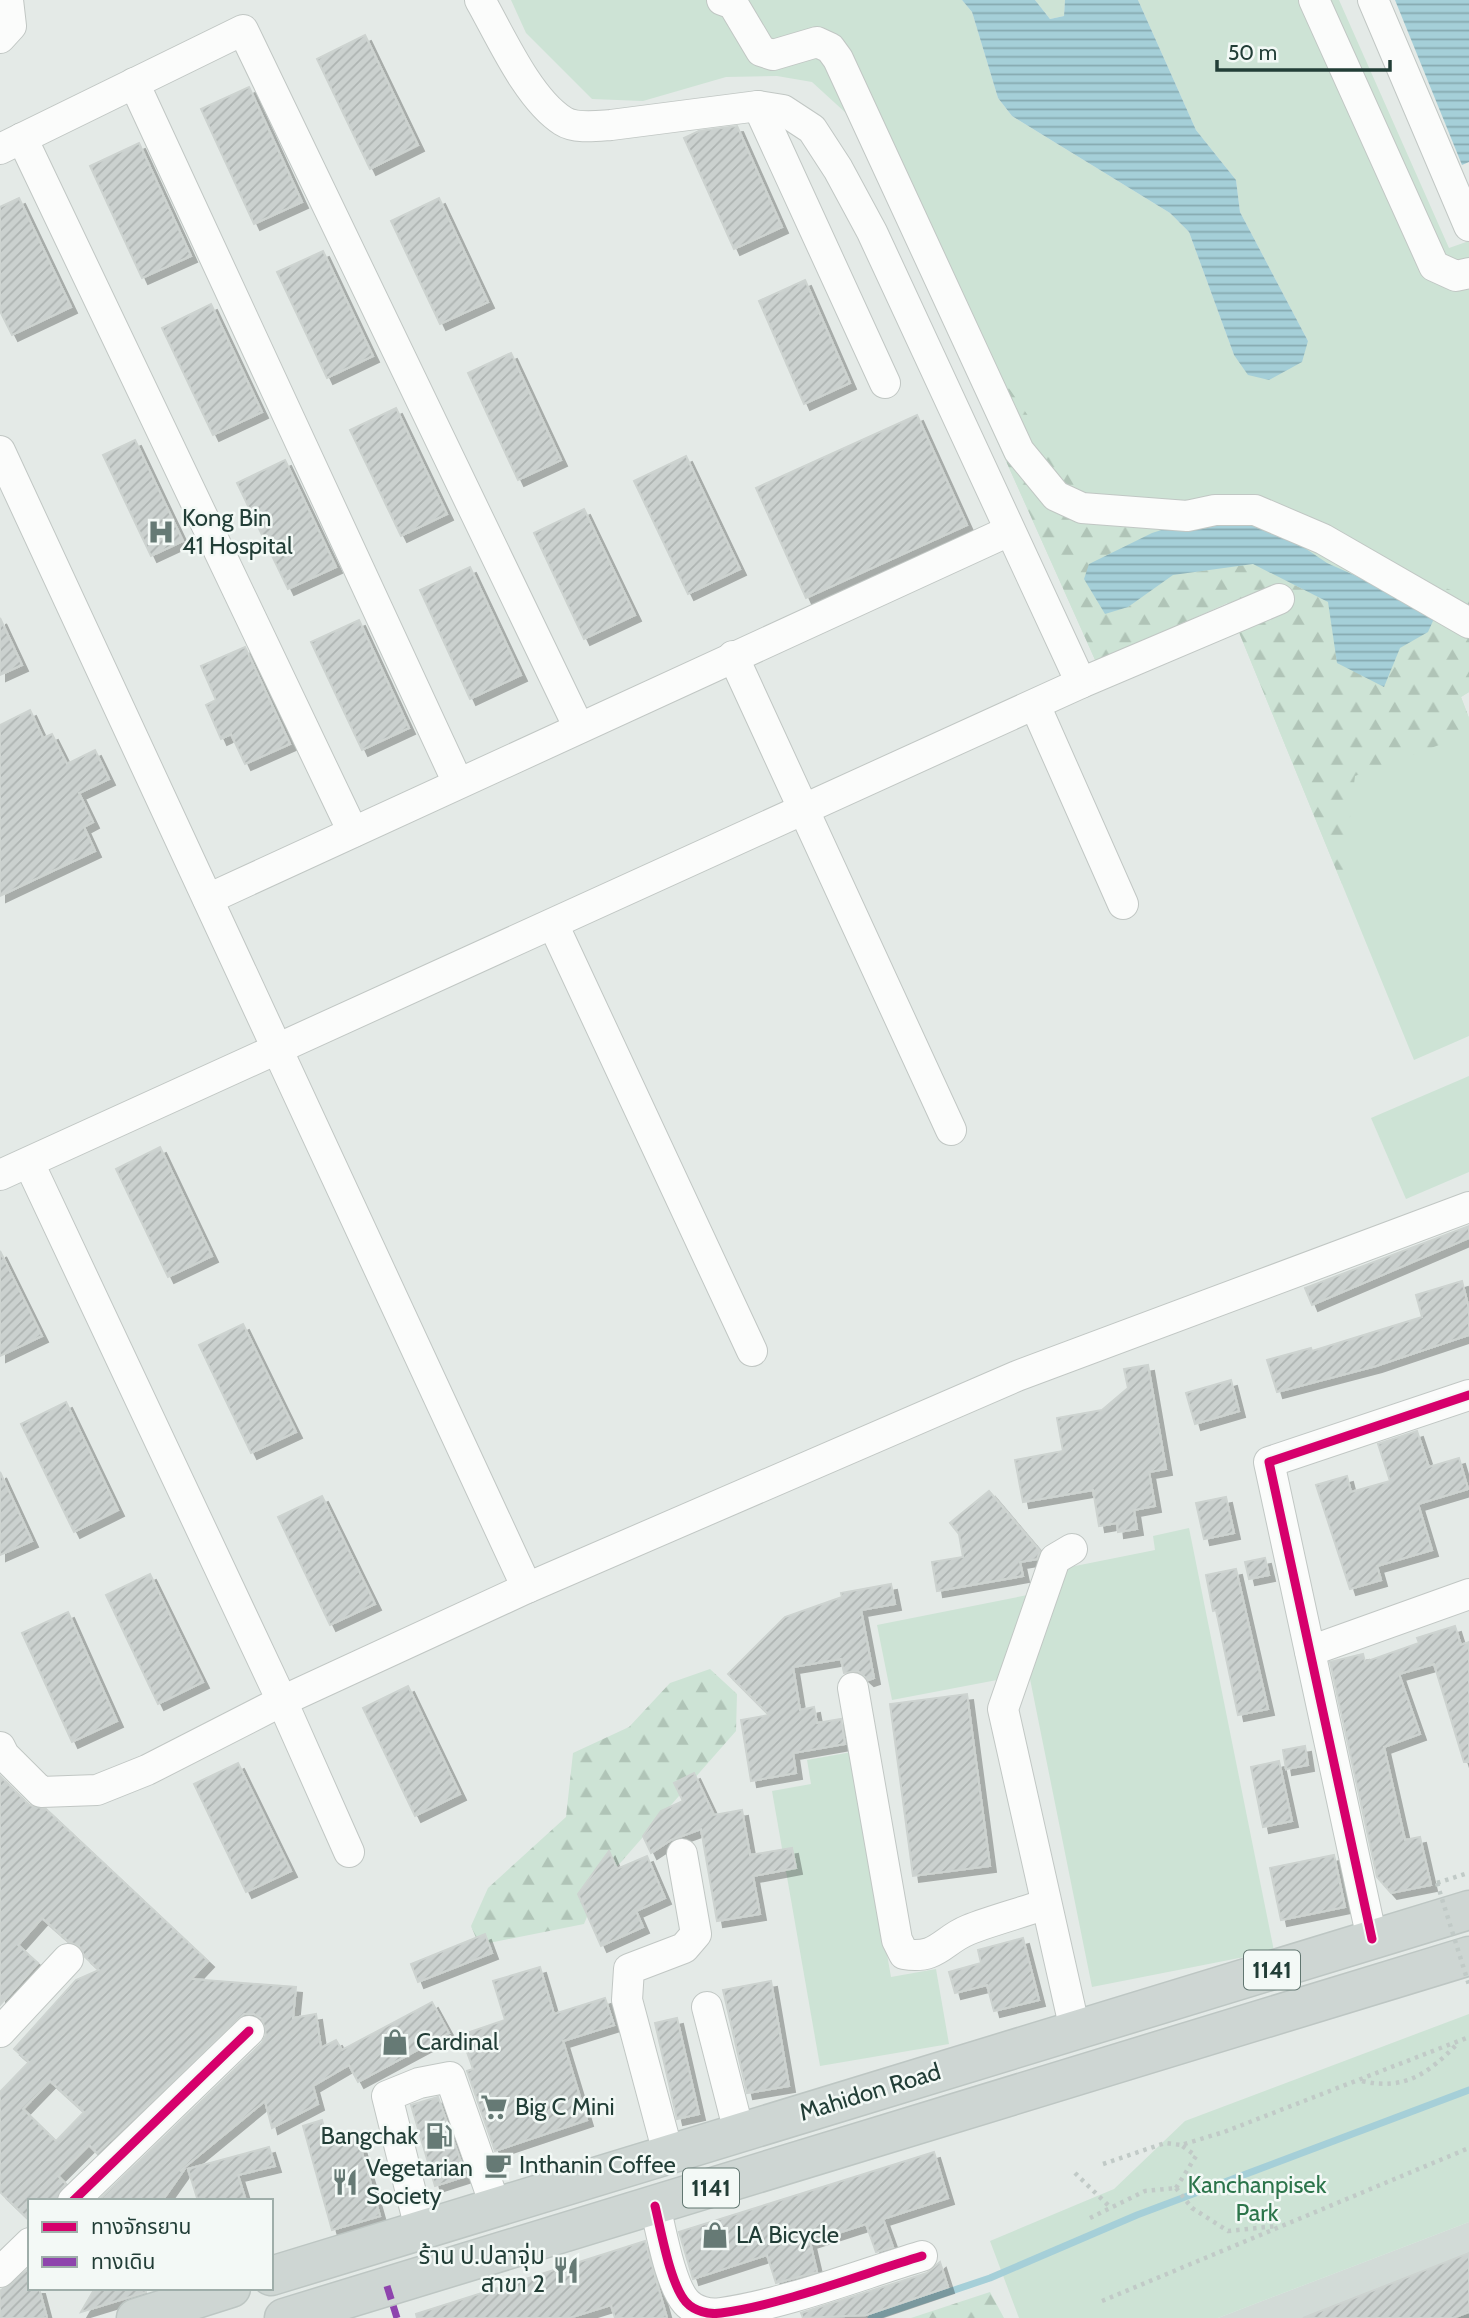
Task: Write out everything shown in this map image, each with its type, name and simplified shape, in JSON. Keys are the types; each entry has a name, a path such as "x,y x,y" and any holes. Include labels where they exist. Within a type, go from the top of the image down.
{"main road":[{"name":"Mahidon Road","path":"273,2275 1372,1939 1467,1892"},
{"name":"Mahidon Road","path":"284,2318 1469,1956"},
{"path":"997,2055 1009,2098"},
{"path":"135,2318 225,2290"}],"street":[{"path":"0,38 11,26 8,0"},
{"path":"480,0 521,71 564,122 587,126 611,125 758,106 783,110 812,129 838,169 872,232 1081,683"},
{"path":"722,0 733,4 761,51 773,55 817,42 830,48 838,59 1019,450 1056,496 1082,508 1187,516 1215,510 1255,510 1323,539 1469,623"},
{"path":"1314,0 1434,266 1456,276 1469,273"},
{"path":"1373,0 1469,228"},
{"path":"353,832 11,144 243,30 579,727"},
{"path":"134,83 458,783"},
{"path":"758,106 886,383"},
{"path":"0,451 527,1588"},
{"path":"208,899 1009,531"},
{"path":"0,1175 1081,683 1279,599"},
{"path":"733,656 951,1130"},
{"path":"1035,705 1123,904"},
{"path":"553,924 752,1351"},
{"path":"29,1163 282,1701 349,1852"},
{"path":"0,1747 4,1755 41,1792 97,1790 147,1770 282,1701 527,1588 1017,1376 1469,1207"},
{"path":"1372,1939 1269,1462 1469,1395"},
{"path":"1072,1549 1055,1559 1003,1709 1074,2030"},
{"path":"1310,1651 1469,1594"},
{"path":"853,1688 897,1940 904,1954 916,1956 944,1947 965,1931 1046,1904"},
{"path":"668,2153 627,2000 629,1969 684,1948 696,1934 682,1854"},
{"path":"0,2032 68,1959"},
{"path":"707,2007 739,2132"},
{"path":"76,2199 249,2031"},
{"path":"419,2229 387,2096 419,2083 450,2077 495,2206"},
{"path":"655,2206 677,2285 686,2302 702,2312 719,2314 922,2256"},
{"path":"0,2272 28,2245"}],"path":[{"path":"1467,1892 1437,1883 1469,1985"},
{"path":"1104,2164 1165,2143 1181,2145 1224,2132 1469,2037"},
{"path":"1360,2081 1384,2086 1411,2079 1435,2067 1461,2040"},
{"path":"1176,2188 1196,2156 1181,2145"},
{"path":"1102,2301 1469,2148"},
{"path":"1075,2173 1111,2208"},
{"path":"1090,2218 1145,2191 1176,2188"},
{"path":"1176,2188 1192,2208 1228,2231 1284,2226"}],"shaded area":[{"path":"1469,2222 1469,2318 1218,2318"}],"green space":[{"path":"511,0 962,0 972,12 998,98 1012,116 1170,213 1189,232 1234,355 1308,341 1240,212 1236,180 1196,130 1138,0 1339,0 1449,248 1469,241 1469,692 1461,697 1469,718 1469,1036 1414,1060 1227,603 1096,662 870,157 847,114 812,82 777,76 726,77 643,101 592,99 526,33"},
{"path":"1035,0 1065,0 1064,16 1050,19"},
{"path":"870,157 994,367 1090,504 1152,533 1089,564 1128,607 1173,575 1253,564 1328,602 1337,663 1400,648 1428,632 1367,558 1469,597 1469,692 1461,697 1469,718 1469,734 1355,776 1342,884 1227,603 1096,662"},
{"path":"1469,1076 1469,1172 1406,1199 1371,1118"},
{"path":"1189,1528 1274,1951 1092,1987 1029,1674 892,1700 877,1625 1038,1593 1035,1574 1155,1550 1153,1536"},
{"path":"710,1669 737,1694 736,1731 600,1886 584,1924 479,1945 471,1926 488,1888 566,1817 573,1753 629,1727 670,1683"},
{"path":"852,1752 891,1977 936,1969 949,2044 820,2066 772,1791 811,1784 807,1760"},
{"name":"Kanchanpisek Park","path":"1469,2014 1469,2222 1218,2318 1019,2318 990,2241 1114,2189 1185,2121"},
{"path":"990,2292 1004,2318 911,2318"}],"water":[{"path":"962,0 1035,0 1050,19 1064,16 1065,0 1138,0 1196,130 1236,180 1240,212 1308,341 1302,362 1269,380 1248,375 1234,355 1189,232 1170,213 1012,116 998,98 972,12"},
{"path":"1395,0 1469,0 1469,162 1462,165"},
{"path":"1209,515 1278,530 1327,563 1437,612 1428,632 1400,648 1384,687 1337,663 1328,602 1253,564 1173,575 1128,607 1105,614 1084,579 1089,564 1152,533"}],"building":[{"path":"365,35 418,145 370,169 317,59"},
{"path":"249,87 302,202 254,224 201,109"},
{"path":"737,126 782,227 734,249 684,138 699,131"},
{"path":"139,143 191,256 142,278 90,166"},
{"path":"19,198 71,307 12,335 0,311 0,207"},
{"path":"439,198 488,302 440,324 391,221"},
{"path":"323,251 373,356 327,378 277,272"},
{"path":"805,280 850,383 804,404 759,301"},
{"path":"211,304 262,412 213,435 162,328"},
{"path":"511,353 561,460 518,480 468,373"},
{"path":"396,408 447,514 401,536 350,430"},
{"path":"917,415 967,525 806,598 756,488"},
{"path":"135,440 183,541 151,556 103,455"},
{"path":"686,456 740,569 688,594 634,481"},
{"path":"285,460 336,567 288,589 237,483"},
{"path":"584,509 635,615 584,639 534,533"},
{"path":"470,567 521,675 470,699 420,590"},
{"path":"0,618 22,665 0,675"},
{"path":"359,620 409,728 362,750 311,642"},
{"path":"245,647 290,744 245,764 231,734 221,739 206,705 216,700 201,666"},
{"path":"30,710 43,738 52,734 67,764 95,750 109,779 79,793 93,822 84,827 95,851 0,896 0,725"},
{"path":"160,1147 212,1256 168,1277 116,1169"},
{"path":"1469,1226 1469,1238 1312,1305 1305,1288"},
{"path":"0,1251 42,1336 0,1356"},
{"path":"1462,1281 1469,1309 1469,1335 1376,1366 1277,1392 1267,1360 1311,1348 1312,1351 1422,1317 1416,1295"},
{"path":"243,1324 296,1432 251,1453 199,1345"},
{"path":"1148,1365 1166,1469 1149,1472 1155,1506 1134,1510 1137,1529 1118,1532 1117,1523 1099,1526 1093,1490 1023,1502 1015,1460 1063,1451 1057,1418 1102,1410 1128,1388 1124,1369"},
{"path":"1231,1380 1239,1411 1195,1424 1186,1393"},
{"path":"66,1402 118,1510 74,1532 21,1424"},
{"path":"1417,1431 1429,1467 1459,1458 1468,1489 1418,1504 1432,1550 1377,1566 1381,1580 1350,1589 1316,1485 1347,1476 1351,1492 1390,1481 1378,1444"},
{"path":"0,1472 32,1541 0,1555"},
{"path":"989,1491 1040,1551 1037,1559 1020,1562 1023,1576 937,1591 932,1562 963,1557 959,1534 950,1523"},
{"path":"322,1496 375,1604 330,1625 278,1517"},
{"path":"1226,1497 1234,1533 1204,1539 1196,1503"},
{"path":"1265,1558 1269,1575 1249,1579 1245,1562"},
{"path":"1236,1569 1268,1709 1238,1715 1206,1575"},
{"path":"150,1574 203,1682 158,1704 106,1595"},
{"path":"891,1584 895,1604 861,1610 874,1678 868,1680 858,1671 844,1673 841,1659 793,1667 800,1710 814,1707 817,1723 841,1719 845,1744 793,1753 796,1773 751,1781 741,1720 769,1715 728,1674 785,1617 842,1597 841,1593"},
{"path":"68,1612 117,1721 72,1742 22,1633"},
{"path":"1455,1626 1461,1645 1469,1642 1469,1762 1464,1762 1434,1664 1399,1674 1420,1734 1384,1747 1405,1840 1420,1837 1431,1885 1391,1893 1377,1877 1330,1662 1363,1654 1365,1662 1419,1643 1417,1638"},
{"path":"408,1686 460,1794 415,1816 363,1708"},
{"path":"967,1694 990,1866 913,1876 890,1704"},
{"path":"1305,1746 1308,1765 1286,1769 1283,1750"},
{"path":"1279,1761 1292,1821 1263,1827 1251,1767"},
{"path":"238,1763 291,1871 246,1892 194,1784"},
{"path":"694,1773 714,1815 742,1810 750,1855 792,1848 796,1868 753,1876 760,1914 717,1921 701,1829 671,1840 651,1853 643,1836 661,1811 683,1801 674,1783"},
{"path":"0,1776 29,1805 46,1809 208,1961 191,1979 296,1987 293,2018 316,2014 321,2048 336,2040 342,2050 432,2002 449,2033 358,2082 349,2065 313,2086 318,2104 272,2128 265,2101 180,2171 184,2170 163,2199 100,2199 262,2043 266,2035 262,2019 254,2014 244,2014 97,2153 89,2145 58,2176 66,2184 57,2199 28,2199 28,2219 0,2192 0,2092 29,2062 14,2049 76,1980 99,1970 85,1957 79,1946 69,1942 42,1918 18,1945 38,1963 0,2005","holes":["50,2081 84,2112 56,2141 23,2109"]},
{"path":"609,1851 617,1869 647,1856 665,1898 636,1911 643,1927 601,1946 578,1894"},
{"path":"1334,1855 1345,1907 1281,1920 1270,1868"},
{"path":"485,1934 492,1953 418,1982 411,1964"},
{"path":"1023,1938 1039,2000 994,2011 987,1985 955,1993 949,1972 981,1963 978,1950"},
{"path":"540,1967 554,2014 605,1998 614,2025 563,2041 587,2120 495,2151 467,2071 473,2069 461,2035 505,2020 493,1981"},
{"path":"771,1981 789,2086 747,2093 723,1990"},
{"path":"677,2018 699,2114 677,2119 655,2023"},
{"name":"Bangchak","path":"438,2097 466,2176 435,2186 411,2105"},
{"path":"322,2120 327,2139 356,2131 380,2216 332,2230 303,2126"},
{"path":"269,2147 275,2166 238,2175 245,2199 197,2199 188,2169"},
{"path":"934,2152 948,2198 883,2219 893,2247 876,2252 866,2224 810,2242 817,2272 776,2283 767,2255 693,2279 679,2232"},
{"path":"645,2241 667,2318 615,2318 611,2305 569,2318 417,2318 416,2314"},
{"path":"1469,2253 1469,2312 1453,2318 1303,2318"},
{"path":"940,2262 948,2287 866,2315 803,2318 801,2313 927,2273"},
{"path":"28,2270 28,2290 40,2290 47,2318 0,2318 0,2291"},
{"path":"94,2290 146,2290 146,2292 81,2312"}],"waterway":[{"path":"871,2318 990,2278 1137,2215 1469,2090"}],"marked path":[{"path":"387,2286 397,2318"}],"cycle path":[{"path":"1372,1939 1269,1462 1469,1395"},
{"path":"75,2199 249,2031"},
{"path":"655,2206 667,2256 680,2294 689,2305 707,2313 721,2313 771,2303 922,2256"}],"place":[{"name":"Kong Bin 41 Hospital","path":"161,532"},
{"name":"Cardinal","path":"395,2042"},
{"name":"Big C Mini","path":"494,2107"},
{"name":"Bangchak","path":"439,2136"},
{"name":"Inthanin Coffee","path":"498,2165"},
{"name":"Vegetarian Society","path":"345,2182"},
{"name":"LA Bicycle","path":"715,2235"},
{"name":"ร้าน ป.ปลาจุ่ม สาขา 2","path":"566,2270"}]}
